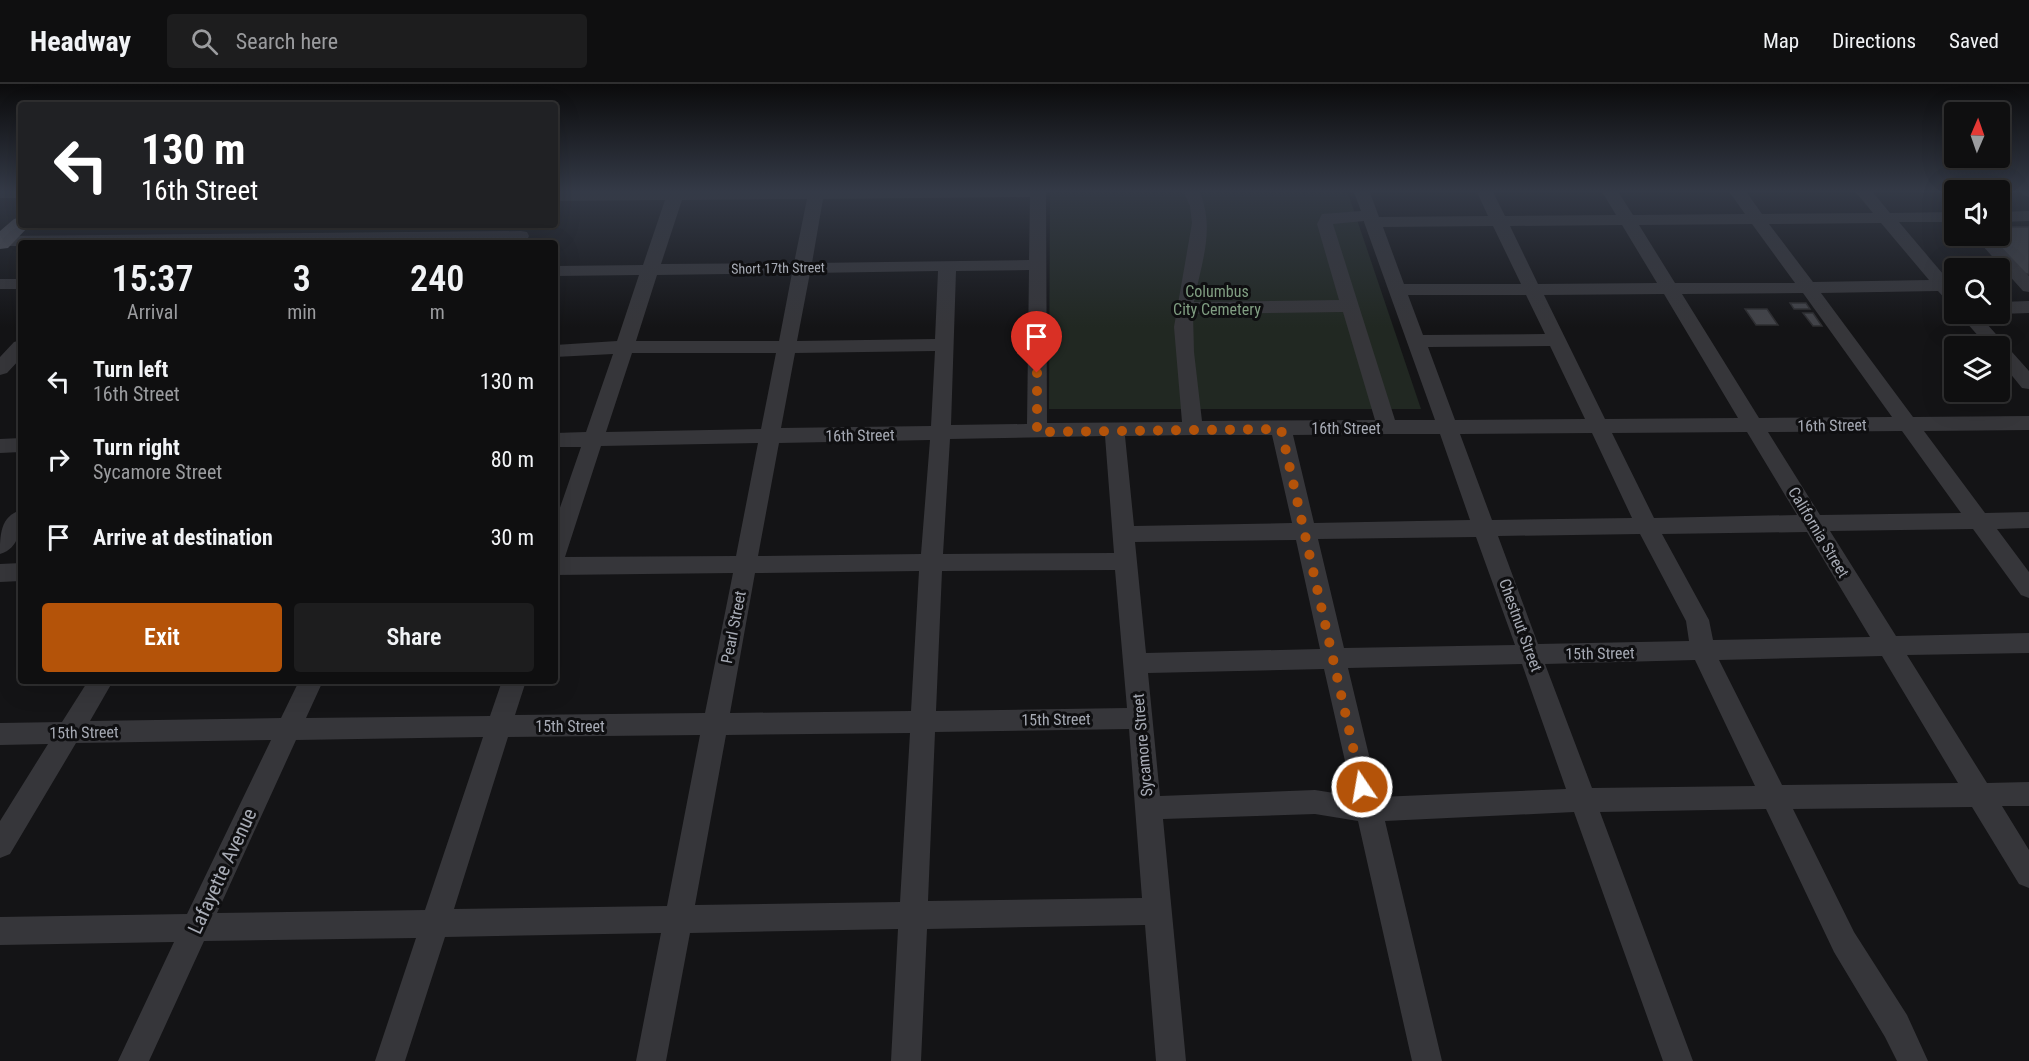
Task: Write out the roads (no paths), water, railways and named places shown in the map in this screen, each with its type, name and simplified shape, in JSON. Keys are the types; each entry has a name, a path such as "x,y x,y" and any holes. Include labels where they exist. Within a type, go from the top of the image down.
{"street":[{"path":"155,240 290,236"},
{"path":"558,546 622,347 661,236"},
{"name":"Pearl Street","path":"651,1061 808,236"},
{"path":"1037,236 1037,432"},
{"path":"1193,429 1182,324 1189,282 1199,244 1199,236"},
{"path":"1328,236 1387,428"},
{"name":"Chestnut Street","path":"1377,236 1450,428 1678,1061"},
{"path":"1507,236 1647,526 1697,620 1703,651 1844,942 1896,1026 1913,1061"},
{"name":"California Street","path":"1637,236 2029,875"},
{"path":"1769,236 1977,521 2029,588"},
{"path":"1900,236 1944,285"},
{"path":"1,242 18,242"},
{"path":"1991,246 2029,287"},
{"name":"Short 17th Street","path":"558,271 1037,265"},
{"path":"906,1061 931,562 937,510 936,473 941,434 947,266"},
{"path":"0,284 18,284"},
{"path":"1398,290 1806,288 1944,291"},
{"path":"1186,308 1349,306"},
{"path":"2010,308 2029,307"},
{"path":"1977,324 1987,336"},
{"path":"1417,341 1557,340"},
{"path":"558,351 622,347 944,344"},
{"path":"0,369 12,352"},
{"path":"2010,362 2029,383"},
{"name":"16th Street","path":"558,440 1114,429 2029,423"},
{"name":"Sycamore Street","path":"1114,429 1171,1061"},
{"path":"1281,429 1335,659 1367,810 1398,930 1427,1061"},
{"path":"0,446 18,445"},
{"path":"1123,534 2029,520"},
{"path":"0,546 18,522"},
{"path":"558,566 1126,561"},
{"path":"0,573 18,572"},
{"name":"15th Street","path":"1135,663 2029,643"},
{"path":"0,845 99,684"},
{"name":"Lafayette Avenue","path":"133,1061 310,684"},
{"path":"390,1061 513,684"},
{"name":"15th Street","path":"0,734 289,727 715,725 1140,718"},
{"path":"1148,808 1315,802 1367,810 1585,800 2029,794"},
{"path":"0,931 1157,911"}],"park label":[{"name":"Columbus City Cemetery","path":"1217,300"}]}
